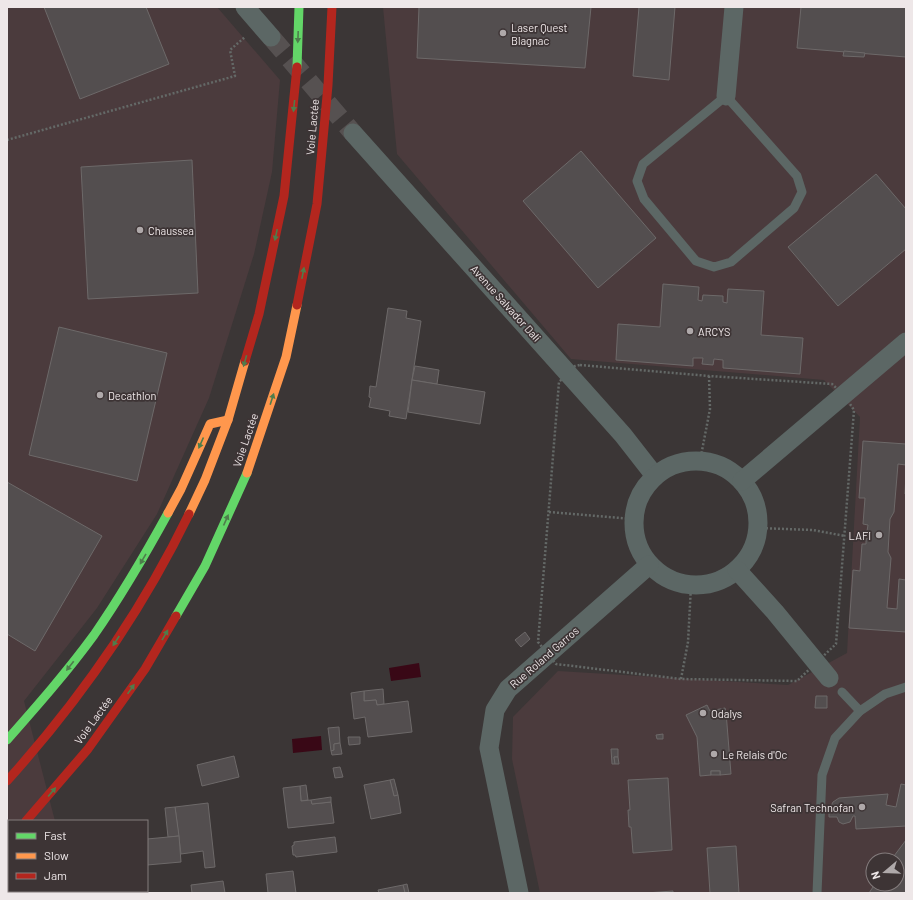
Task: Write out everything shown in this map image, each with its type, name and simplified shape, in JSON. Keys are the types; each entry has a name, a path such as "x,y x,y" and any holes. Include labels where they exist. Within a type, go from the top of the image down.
{"highway":[{"name":"Voie Lactée","path":"7,781 37,748 97,670 145,596 180,532 205,480 228,420 259,314 284,196 296,83 299,7"},
{"name":"Voie Lactée","path":"27,820 88,749 146,668 205,566 249,467 286,357 317,204 328,85 332,7"},
{"path":"7,740 47,695 94,634 141,562 181,489 210,424 228,420"}],"street":[{"path":"245,7 270,37"},
{"path":"726,96 734,7"},
{"name":"Avenue Salvador Dali","path":"353,133 568,372 623,435 655,476"},
{"path":"742,481 906,342"},
{"path":"700,461 723,467 742,481 755,503 758,528 752,551 737,570 723,579 708,585 691,586 668,579 649,565 637,544 633,519 640,495 655,476 676,464 700,461"},
{"name":"Rue Roland Garros","path":"519,893 489,748 494,710 508,689 649,565"},
{"path":"737,570 775,612 829,678"}],"lane":[{"path":"726,96 797,176 802,192 794,208 731,262 714,267 696,261 644,198 637,181 643,164 726,96"},
{"path":"816,893 822,775 835,738 860,711 885,694 906,686"},
{"path":"842,692 860,711"}],"path":[{"path":"7,140 235,76 230,50 246,36"},
{"path":"538,642 559,382 575,366 580,365 709,376 832,384 844,395 854,410 836,644 797,681 681,679 688,642 691,586"},
{"path":"700,461 710,409 709,376"},
{"path":"548,512 633,519"},
{"path":"758,528 813,530 845,536"},
{"name":"Rue Roland Garros","path":"550,668 556,664 681,679"}],"shaded area":[{"path":"7,7 217,7 280,80 272,172 254,254 209,398 157,514 97,608 24,701 55,820 8,820 8,892 73,893 7,893"},
{"path":"383,7 906,7 906,893 540,893 512,759 513,717 558,671 788,685 847,653 860,417 824,380 571,359 397,154"},
{"path":"419,663 421,677 391,681 389,668"},
{"path":"321,736 322,750 293,753 292,739"}],"building":[{"path":"44,7 146,7 169,64 80,99"},
{"name":"Laser Quest Blagnac","path":"419,7 591,7 585,68 417,58"},
{"path":"639,7 675,7 669,80 633,76"},
{"path":"801,7 906,7 906,57 797,48"},
{"path":"844,51 865,53 864,57 843,56"},
{"path":"581,151 656,238 598,288 523,201"},
{"name":"Chaussea","path":"192,160 198,293 88,299 81,167"},
{"path":"876,174 906,209 906,249 838,306 788,247"},
{"name":"ARCYS","path":"663,284 699,287 698,300 702,301 703,295 723,296 723,302 727,303 728,289 764,291 761,335 803,338 800,374 723,368 723,360 714,359 713,365 702,364 703,358 693,358 693,366 616,360 618,324 660,327"},
{"path":"388,308 407,311 406,318 421,321 406,419 389,416 390,411 369,407 371,398 369,397 370,386 376,387"},
{"name":"Decathlon","path":"59,327 167,353 137,481 29,455"},
{"path":"415,366 439,370 437,384 412,380"},
{"path":"412,380 485,392 480,424 408,412"},
{"name":"LAFI","path":"863,441 906,444 906,465 898,464 894,512 890,519 888,552 891,558 887,608 897,609 899,579 906,580 906,632 849,628 853,570 860,571 862,544 866,544 866,539 869,538 869,532 867,531 868,525 863,524 865,498 859,498"},
{"path":"906,473 906,495 905,494"},
{"path":"7,482 102,536 35,651 7,634"},
{"path":"525,632 530,639 521,647 515,640"},
{"path":"383,689 384,704 377,705 376,700 364,701 364,691"},
{"path":"364,691 364,701 376,700 377,705 408,701 412,732 368,737 365,717 354,719 351,693"},
{"path":"816,696 827,696 827,708 815,708"},
{"name":"Le Relais d'Oc","path":"707,705 710,711 725,708 731,774 720,775 720,771 711,771 711,775 700,776 697,737 686,715"},
{"path":"339,727 340,743 334,744 334,750 331,751 328,728"},
{"path":"663,734 663,739 657,739 656,735"},
{"path":"348,737 360,737 360,744 349,745"},
{"path":"340,743 342,754 332,755 331,751 334,750 334,744"},
{"path":"611,749 618,749 618,757 614,757 615,764 612,764"},
{"path":"234,756 239,777 202,786 197,765"},
{"path":"614,757 618,757 619,764 615,764"},
{"path":"340,767 343,777 335,778 333,768"},
{"path":"711,771 720,771 720,775 711,775"},
{"path":"668,778 672,850 633,853 631,827 629,827 628,810 630,810 628,780"},
{"path":"394,779 398,795 394,796 390,780"},
{"path":"390,780 394,796 398,795 401,813 371,819 364,785"},
{"name":"Safran Technofan","path":"901,784 906,785 906,826 856,829 855,816 853,816 850,822 843,824 839,822 837,817 829,817 829,812 833,802 839,798 888,794 886,805 896,807"},
{"path":"306,785 308,800 301,801 300,786"},
{"path":"300,786 301,801 311,800 312,804 331,802 334,823 288,828 283,788"},
{"path":"331,797 331,802 312,804 311,800"},
{"path":"208,803 215,867 205,868 203,851 181,854 175,807"},
{"path":"175,807 179,836 168,837 165,808"},
{"path":"179,836 181,862 148,865 148,839"},
{"path":"335,837 337,852 296,857 293,855 292,846 294,845 294,842"},
{"path":"906,840 906,893 869,893 905,892 905,852 897,852"},
{"path":"736,846 739,893 710,893 707,848"},
{"path":"293,871 296,893 268,893 266,874"},
{"path":"223,881 225,893 192,893 191,885"},
{"path":"407,884 409,893 405,893 403,885"},
{"path":"403,885 405,893 379,893 378,890"},
{"path":"673,891 673,893 646,893"}],"tunnel":[{"path":"271,37 353,133"}],"traffic: fast":[{"path":"297,67 299,7"},
{"path":"176,616 205,566 247,473"},
{"path":"7,740 63,676 94,635 114,605 168,513"}],"traffic: slow":[{"path":"247,473 286,357 297,305"},
{"path":"189,514 205,480 228,420 245,361"},
{"path":"168,513 181,489 210,424 228,420"}],"traffic: jam":[{"path":"297,305 317,204 328,85 332,7"},
{"path":"245,361 259,314 284,196 297,67"},
{"path":"7,781 34,751 84,687 107,654 151,585 189,514"},
{"path":"27,820 88,749 145,669 176,616"}],"place":[{"name":"Laser Quest Blagnac","path":"503,33"},
{"name":"Chaussea","path":"140,230"},
{"name":"ARCYS","path":"690,331"},
{"name":"Decathlon","path":"100,395"},
{"name":"LAFI","path":"879,535"},
{"name":"Odalys","path":"703,713"},
{"name":"Le Relais d'Oc","path":"714,754"},
{"name":"Safran Technofan","path":"862,807"}]}
